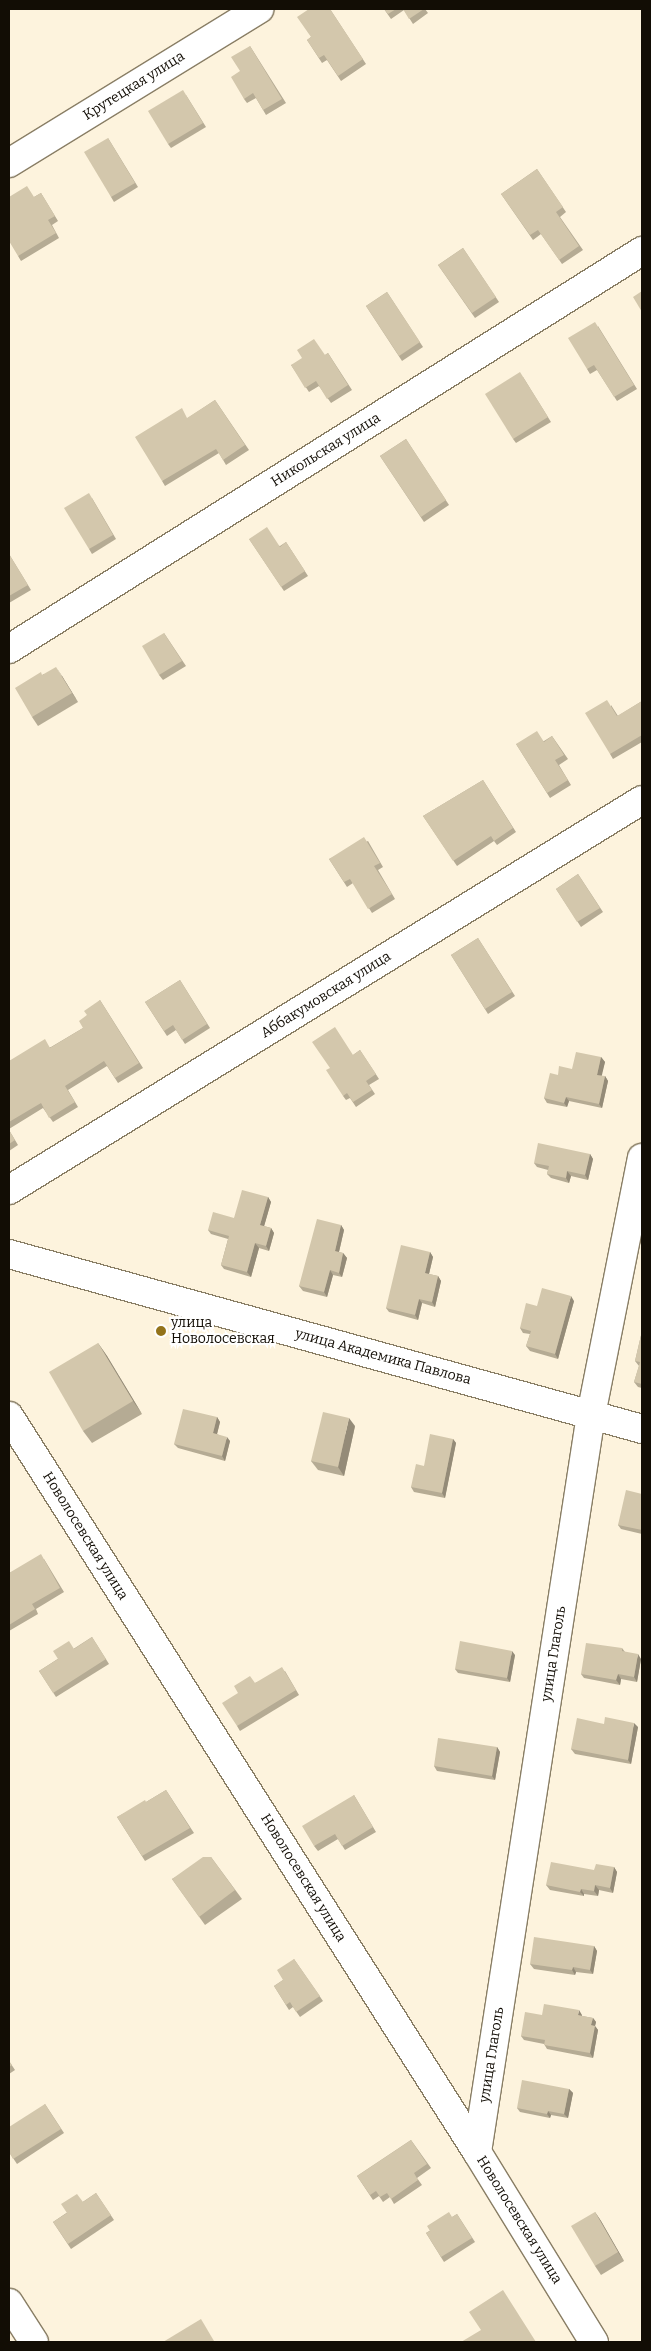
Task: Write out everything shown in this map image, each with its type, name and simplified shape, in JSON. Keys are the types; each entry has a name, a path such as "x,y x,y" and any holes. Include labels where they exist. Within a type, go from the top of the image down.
{"street":[{"name":"Крутецкая улица","path":"9,163 260,9"},
{"name":"Никольская улица","path":"9,649 642,250"},
{"name":"Аббакумовская улица","path":"9,1190 642,800"},
{"name":"улица Глаголь","path":"477,2152 590,1415 642,1158"},
{"name":"улица Академика Павлова","path":"9,1254 642,1429"},
{"name":"Новолосевская улица","path":"9,1416 477,2152 594,2342"},
{"path":"9,2302 34,2342"}],"building":[{"path":"309,9 330,9 363,59 338,76 324,55 319,58 307,40 311,37 297,17"},
{"path":"384,9 396,9 388,14"},
{"path":"403,9 424,9 409,19"},
{"path":"250,46 282,99 263,110 253,93 244,99 231,77 240,71 231,57"},
{"path":"183,90 203,123 168,144 148,111"},
{"path":"108,138 135,183 111,197 84,152"},
{"path":"537,169 563,207 556,212 579,246 559,260 538,230 530,235 501,194"},
{"path":"27,186 34,197 41,193 55,216 48,220 56,233 18,256 9,241 9,197"},
{"path":"463,248 496,297 472,313 438,265"},
{"path":"642,291 642,312 633,297"},
{"path":"387,292 420,342 399,356 366,306"},
{"path":"595,322 634,385 614,397 594,365 587,369 568,338"},
{"path":"314,339 325,355 328,353 348,385 327,399 316,381 305,388 291,365 302,358 297,350"},
{"path":"520,372 548,417 513,439 485,394"},
{"path":"215,400 245,445 223,460 216,449 162,481 135,437 182,408 187,418"},
{"path":"406,439 446,500 421,517 380,456"},
{"path":"89,493 113,535 89,549 64,508"},
{"path":"267,527 280,547 286,542 305,571 281,587 249,539"},
{"path":"9,554 28,585 9,596"},
{"path":"164,633 182,661 159,675 142,646"},
{"path":"56,667 72,693 32,717 15,688 41,672 42,675"},
{"path":"607,700 617,716 642,701 642,735 610,754 585,713"},
{"path":"537,731 544,742 552,736 564,755 555,760 568,780 547,793 516,744"},
{"path":"483,780 513,828 494,841 491,836 453,861 423,816"},
{"path":"364,837 380,863 374,866 392,894 368,909 350,879 344,882 329,859"},
{"path":"578,874 600,908 577,922 556,889"},
{"path":"478,938 512,992 485,1009 451,955"},
{"path":"180,980 207,1024 182,1040 173,1025 164,1031 145,1002"},
{"path":"100,1000 139,1063 115,1078 104,1061 65,1086 75,1102 49,1118 41,1103 9,1122 9,1061 45,1039 50,1048 83,1028 79,1021 87,1015 84,1011"},
{"path":"335,1027 353,1055 360,1050 376,1074 366,1081 372,1090 353,1102 347,1093 343,1096 326,1070 330,1068 312,1042"},
{"path":"576,1052 601,1057 597,1075 605,1076 599,1104 566,1097 564,1103 544,1098 550,1073 558,1075 559,1066 572,1069"},
{"path":"9,1130 15,1140 9,1144"},
{"path":"538,1143 590,1154 585,1175 567,1171 566,1178 547,1174 549,1166 534,1163"},
{"path":"242,1190 268,1197 260,1225 271,1228 266,1246 255,1243 247,1272 221,1265 229,1236 208,1230 213,1212 234,1218"},
{"path":"317,1219 341,1225 335,1251 343,1253 339,1273 330,1270 324,1292 299,1286"},
{"path":"401,1245 430,1252 425,1273 438,1276 432,1302 419,1299 415,1315 386,1308"},
{"path":"542,1288 571,1296 555,1354 526,1346 531,1331 520,1328 526,1303 537,1306"},
{"path":"642,1331 642,1384 634,1382 640,1362 635,1361"},
{"path":"98,1343 133,1401 83,1431 49,1372"},
{"path":"183,1409 217,1417 213,1433 227,1437 222,1456 174,1444"},
{"path":"323,1412 349,1418 338,1467 311,1461"},
{"path":"430,1434 453,1439 442,1493 411,1487 416,1464 424,1466"},
{"path":"626,1490 642,1494 642,1530 618,1525"},
{"path":"41,1554 60,1588 32,1604 35,1609 9,1625 9,1573"},
{"path":"92,1637 106,1659 53,1693 39,1671 58,1659 53,1651 69,1641 74,1649"},
{"path":"460,1641 512,1651 507,1678 455,1669"},
{"path":"586,1643 622,1648 622,1651 638,1654 634,1677 618,1674 616,1680 581,1674"},
{"path":"282,1667 296,1690 237,1726 222,1703 238,1693 234,1686 250,1676 255,1683"},
{"path":"605,1717 634,1723 628,1760 571,1749 577,1718 604,1724"},
{"path":"438,1738 497,1747 492,1776 434,1766"},
{"path":"166,1790 190,1828 142,1856 117,1817"},
{"path":"354,1795 373,1827 342,1846 335,1834 314,1846 302,1826"},
{"path":"203,1857 211,1857 235,1890 199,1917 172,1879"},
{"path":"551,1862 594,1870 596,1864 614,1867 610,1888 595,1885 594,1891 581,1889 580,1892 546,1885"},
{"path":"534,1937 594,1946 590,1970 573,1967 572,1970 530,1964"},
{"path":"294,1959 320,1996 296,2012 290,2002 286,2005 274,1986 283,1980 277,1970"},
{"path":"544,2004 579,2010 578,2015 593,2018 591,2025 595,2026 590,2053 544,2045 545,2040 521,2036 525,2012 542,2015"},
{"path":"522,2080 569,2089 564,2114 548,2111 547,2114 517,2108"},
{"path":"45,2104 61,2129 13,2159 9,2152 9,2127"},
{"path":"411,2140 427,2164 414,2173 418,2180 391,2199 387,2193 380,2197 376,2191 370,2195 357,2176"},
{"path":"96,2193 111,2215 68,2244 53,2222 67,2213 61,2204 77,2194 83,2202"},
{"path":"449,2212 452,2217 457,2214 472,2238 441,2257 426,2233 430,2231 427,2226"},
{"path":"595,2212 618,2252 595,2266 571,2226"},
{"path":"503,2290 536,2342 461,2342 481,2330 469,2312"},
{"path":"201,2319 214,2341 163,2342"}],"place":[{"name":"улица Новолосевская","path":"161,1331"}]}
